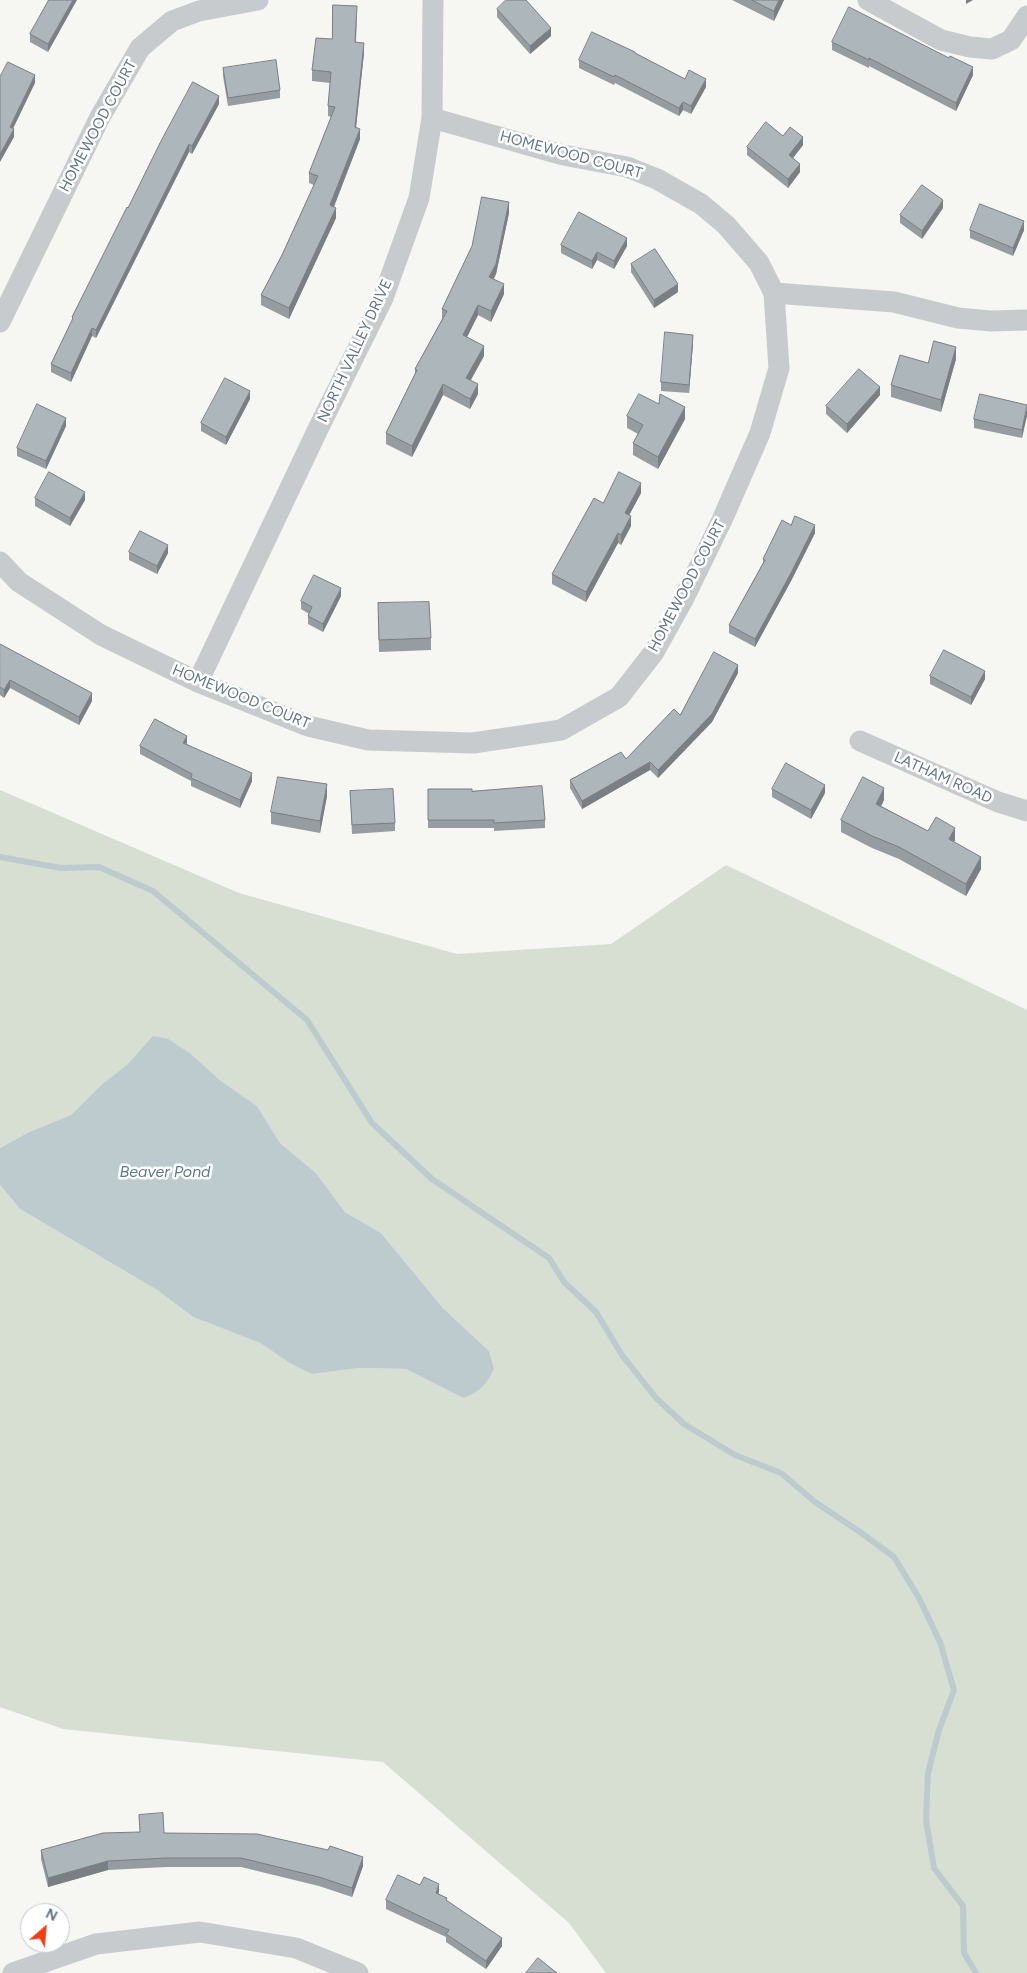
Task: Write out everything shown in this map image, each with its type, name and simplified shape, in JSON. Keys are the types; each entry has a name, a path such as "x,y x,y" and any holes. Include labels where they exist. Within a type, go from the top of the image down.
{"street":[{"name":"HOMEWOOD COURT","path":"0,322 100,116 140,48 172,21 198,10 258,0"},
{"name":"NORTH VALLEY DRIVE","path":"198,682 318,429 383,298 419,198 432,118 433,0"},
{"path":"868,0 941,40 970,47 992,49 1011,40 1027,16"},
{"name":"HOMEWOOD COURT","path":"0,562 20,582 101,635 198,682 308,726 368,740 473,743 561,730 619,697 654,652 684,598 722,520 760,433 779,368 774,293 759,263 726,225 701,204 657,178 627,168 563,155 432,118"},
{"path":"774,293 894,302 958,318 991,321 1027,320"},
{"name":"LATHAM ROAD","path":"860,741 998,802 1027,812"},
{"path":"13,1973 96,1944 200,1932 296,1948 358,1973"}],"shaded area":[{"path":"0,790 239,893 457,954 611,944 726,865 1027,1010 1027,1973 606,1973 569,1923 383,1762 63,1729 0,1707 0,1185 20,1209 157,1290 193,1317 260,1343 291,1364 312,1374 359,1368 406,1369 463,1398 489,1351 443,1308 381,1233 345,1212 316,1173 280,1143 257,1106 221,1081 191,1054 128,1064 101,1085 71,1115 29,1132 0,1148"}],"water":[{"name":"Beaver Pond","path":"153,1036 168,1039 191,1054 221,1081 257,1106 280,1143 316,1173 345,1212 381,1233 443,1308 489,1351 494,1369 482,1387 463,1398 406,1369 359,1368 312,1374 291,1364 260,1343 193,1317 157,1290 20,1209 0,1185 0,1148 29,1132 71,1115 101,1085 128,1064"}],"building":[{"path":"49,0 73,0 48,44 30,34"},
{"path":"506,0 526,0 551,28 530,46 497,9"},
{"path":"752,0 779,0 774,11"},
{"path":"333,5 357,6 355,42 364,43 355,127 360,129 330,205 336,208 289,308 261,295 282,255 318,176 309,173 335,107 328,106 331,72 312,70 316,38 332,39"},
{"path":"849,7 949,58 950,56 973,67 956,103 869,58 869,60 832,42"},
{"path":"592,32 635,52 685,79 689,70 706,79 691,106 683,102 679,108 615,75 614,77 579,60"},
{"path":"276,60 280,90 228,98 223,68"},
{"path":"8,62 35,75 10,127 14,129 0,154 0,77"},
{"path":"193,82 219,96 192,146 189,144 96,330 92,328 71,373 51,364 72,317 127,207"},
{"path":"766,122 783,136 790,127 803,137 789,155 800,164 788,179 747,147"},
{"path":"922,185 943,200 922,231 900,215"},
{"path":"482,197 509,202 496,264 489,277 504,284 491,311 478,305 463,335 484,346 466,378 478,384 470,399 443,384 412,446 386,433 417,370 415,369 447,311 442,309 472,246"},
{"path":"980,204 1024,221 1013,248 970,230"},
{"path":"579,212 627,238 614,261 597,252 592,261 561,245"},
{"path":"655,249 678,284 654,300 631,264"},
{"path":"665,332 693,335 689,385 661,382"},
{"path":"934,341 956,347 941,400 891,385 900,355 928,363"},
{"path":"859,369 880,387 847,424 826,406"},
{"path":"225,378 250,391 226,437 201,423"},
{"path":"639,394 659,404 660,394 685,407 658,457 633,443 643,425 627,416"},
{"path":"980,394 1027,405 1022,430 974,419"},
{"path":"37,404 66,418 46,461 17,448"},
{"path":"49,472 85,492 70,518 35,498"},
{"path":"619,472 641,483 625,513 631,516 621,535 618,533 586,592 552,574 594,498 603,503"},
{"path":"795,516 815,525 755,639 729,625 765,560 763,559 782,520 791,525"},
{"path":"140,531 168,545 157,566 129,552"},
{"path":"314,575 341,588 323,624 308,616 312,607 301,601"},
{"path":"429,602 431,638 379,640 378,603"},
{"path":"0,644 92,693 79,717 10,680 4,690 0,687"},
{"path":"944,650 985,671 971,697 930,676"},
{"path":"714,652 738,665 712,714 658,770 650,762 582,801 570,780 621,752 626,759 674,709 680,715"},
{"path":"155,719 187,736 183,743 252,773 240,800 191,778 192,774 140,746"},
{"path":"786,763 825,785 811,810 772,789"},
{"path":"278,777 327,784 320,821 271,812"},
{"path":"863,777 884,788 876,804 928,831 936,817 955,828 949,839 981,857 966,884 899,847 841,820"},
{"path":"542,786 545,820 494,823 494,820 428,820 428,789 472,789 472,791"},
{"path":"393,789 395,823 352,825 350,791"},
{"path":"163,1813 164,1833 257,1834 328,1850 330,1846 363,1857 352,1888 319,1877 241,1858 166,1858 108,1861 48,1878 41,1850 103,1833 140,1832 139,1815"},
{"path":"398,1875 420,1885 424,1877 439,1884 436,1893 447,1898 446,1900 502,1938 486,1961 446,1934 449,1930 386,1900"},
{"path":"538,1958 557,1973 526,1973"}],"waterway":[{"path":"0,857 61,868 99,867 153,891 307,1020 372,1123 432,1179 549,1258 564,1282 596,1312 622,1355 656,1398 684,1424 735,1455 781,1473 815,1502 894,1557 919,1598 940,1642 954,1690 939,1730 928,1773 926,1820 934,1868 963,1906 964,1953 976,1973"}]}
